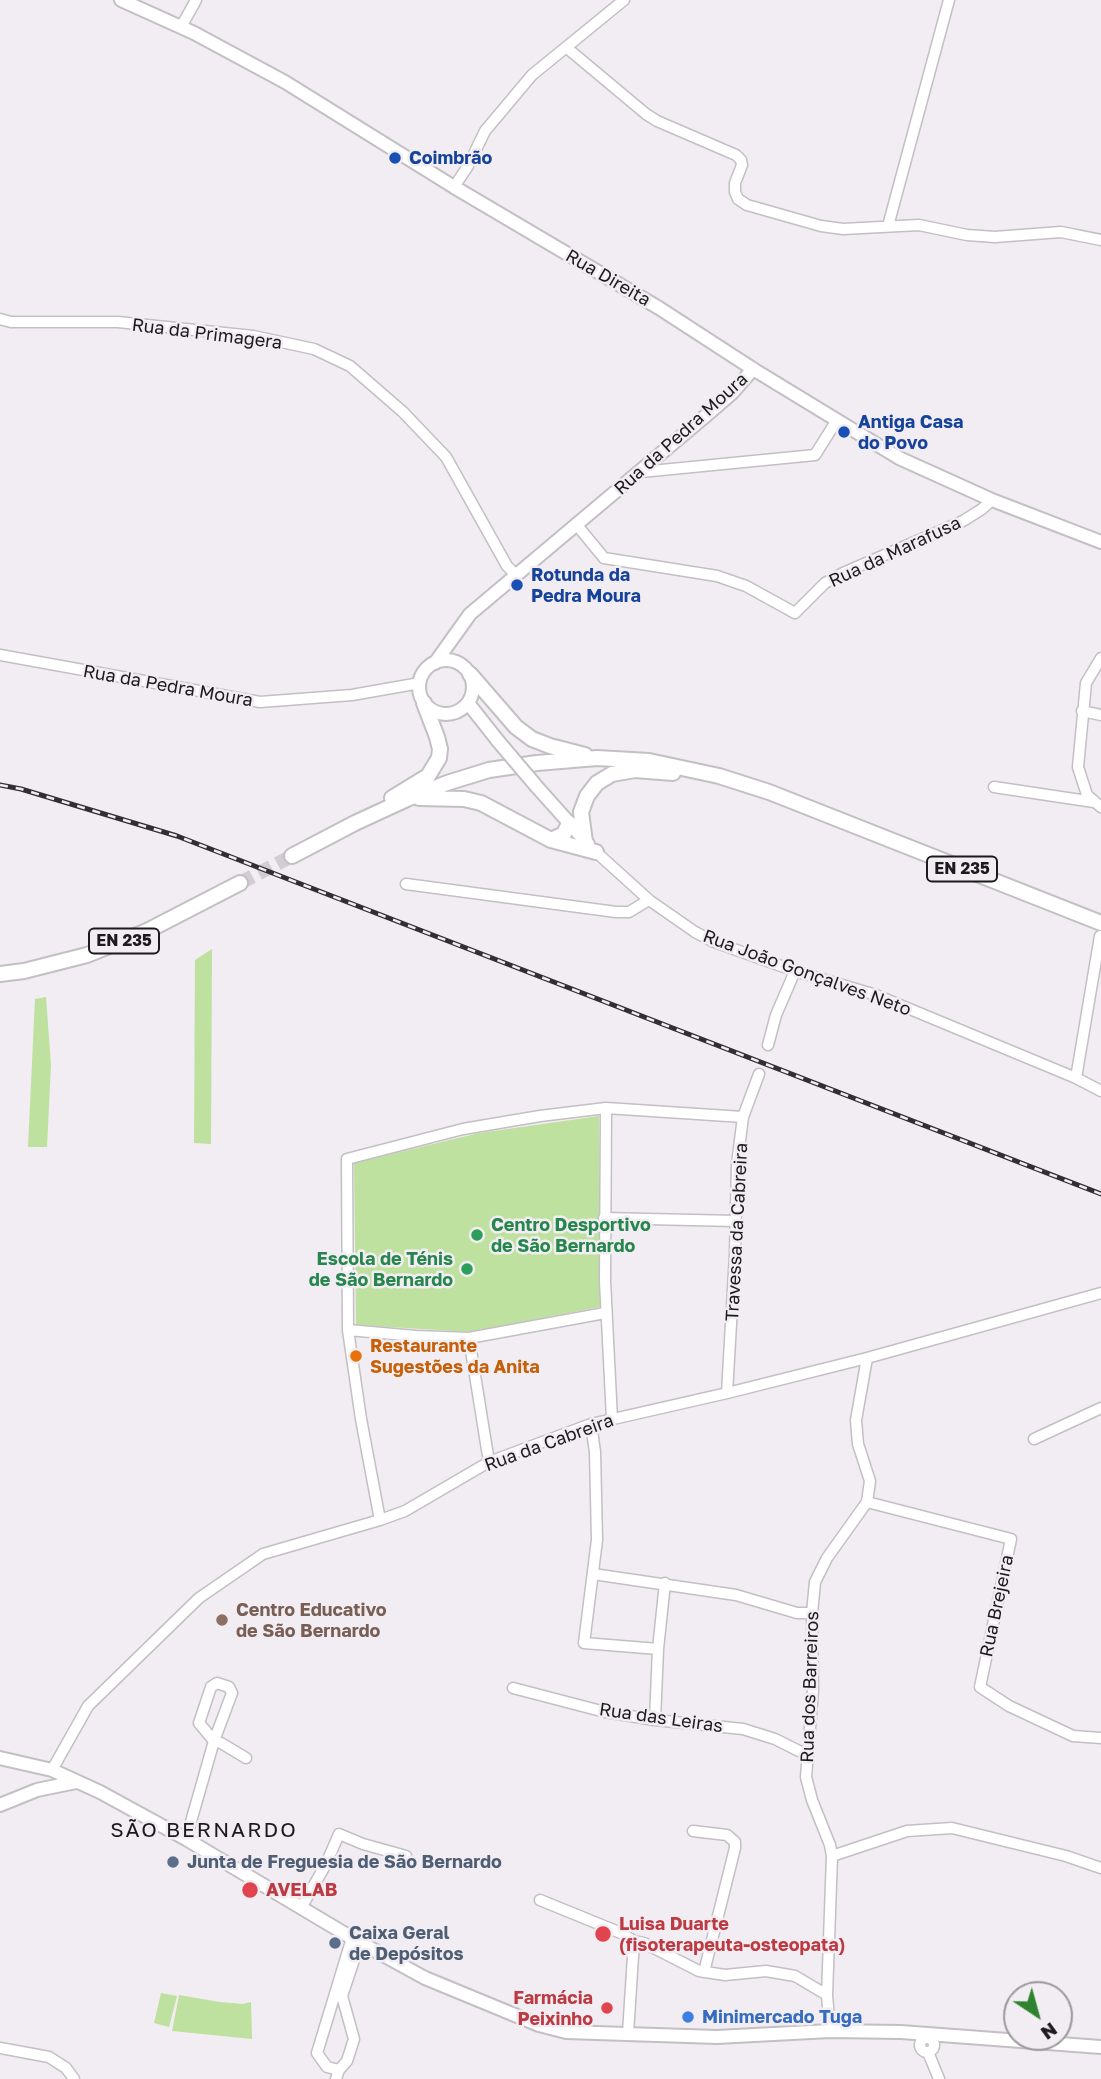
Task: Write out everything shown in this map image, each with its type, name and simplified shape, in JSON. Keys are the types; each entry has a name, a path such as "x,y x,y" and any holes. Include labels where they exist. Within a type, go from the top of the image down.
{"main road":[{"name":"Rua Direita","path":"121,0 181,27 285,82 454,187 659,308 899,458 992,500 1101,542"},
{"name":"Rua da Pedra Moura","path":"435,663 470,614 641,472 732,393 753,369"},
{"path":"452,637 453,655 457,662"},
{"path":"355,823 428,776 435,767 440,749 419,690 423,674 435,663 449,660 464,667 516,727 532,738 550,746 597,758"},
{"path":"424,703 438,713 455,713 468,703 474,689 470,674"},
{"name":"Rua João Gonçalves Neto","path":"468,703 590,847"},
{"name":"EN 235","path":"292,856 407,799 447,783 489,771 537,763 597,758 649,761 685,767 769,792 1100,929"},
{"path":"407,799 464,799 481,803 551,840 590,847 581,812 587,796 597,783 612,774 635,770 719,776"},
{"path":"551,840 564,834 567,821 581,812"},
{"name":"EN 235","path":"0,974 87,956 147,931 240,883"},
{"path":"0,1758 52,1770 100,1792 425,1978 536,2024 566,2032 717,2037 830,2031 895,2032 929,2044 1101,2047"},
{"path":"37,1790 47,1782 52,1770"},
{"path":"0,1805 37,1790 76,1782"}],"street":[{"path":"181,27 196,0"},
{"path":"454,187 485,131 532,75 624,0"},
{"path":"888,226 949,0"},
{"path":"567,48 657,121 736,155 741,160 741,165 735,192 738,199 747,205 821,226 843,229 919,225 967,235 995,237 1061,232 1101,240"},
{"name":"Rua da Primagera","path":"0,319 11,322 118,322 253,337 314,349 350,366 403,412 446,457 508,566 516,575"},
{"path":"641,472 815,455 837,420"},
{"name":"Rua da Marafusa","path":"576,524 604,558 717,576 746,586 795,613 825,583 963,522 992,500"},
{"name":"Rua da Pedra Moura","path":"0,655 260,702 352,695 420,683"},
{"path":"1099,806 1087,795 1077,767 1086,683 1101,658"},
{"path":"1082,712 1101,715"},
{"path":"994,787 1087,800 1099,806"},
{"name":"Rua João Gonçalves Neto","path":"590,847 649,900 714,942 795,971 876,995 1076,1078 1101,1091"},
{"path":"406,884 616,912 629,912 649,900"},
{"path":"1076,1078 1100,929"},
{"path":"768,1045 776,1015 795,971"},
{"name":"Travessa da Cabreira","path":"727,1393 737,1164 743,1117 759,1074"},
{"path":"380,1520 360,1419 348,1330 347,1159 463,1129 606,1108 743,1117"},
{"path":"606,1108 604,1218 612,1419"},
{"path":"604,1218 736,1221"},
{"name":"Rua da Cabreira","path":"52,1770 88,1706 199,1598 263,1555 405,1511 489,1462 591,1424 867,1358 1101,1293"},
{"path":"348,1330 469,1338 606,1313"},
{"path":"469,1338 489,1462"},
{"path":"867,1358 856,1420 858,1444 870,1481 867,1502"},
{"path":"1034,1439 1101,1408"},
{"path":"591,1424 596,1452 597,1540 584,1643 658,1649"},
{"name":"Rua dos Barreiros","path":"830,2031 827,1995 832,1856 806,1777 813,1690 812,1613 815,1582 827,1558 867,1502"},
{"name":"Rua Brejeira","path":"867,1502 1011,1539 980,1687 1009,1706 1073,1736 1101,1738"},
{"path":"593,1574 736,1595 797,1613 812,1613"},
{"path":"654,1720 665,1583"},
{"path":"186,1839 214,1741 232,1693 229,1687 217,1684 211,1687 199,1723 214,1741 246,1758"},
{"name":"Rua das Leiras","path":"513,1688 605,1712 743,1729 775,1739 807,1755"},
{"path":"832,1856 907,1831 952,1828 1066,1856 1101,1868"},
{"path":"693,1831 727,1835 735,1842 704,1972"},
{"path":"301,1908 326,1864 339,1834 406,1856"},
{"path":"540,1900 644,1943 704,1972 725,1975 766,1971 795,1976 827,1995"},
{"path":"356,1940 342,1996 354,2039 347,2061 338,2074 327,2067 317,2053 356,1940"},
{"path":"628,2033 634,1941"},
{"path":"929,2044 939,2079"},
{"path":"0,2048 49,2057 66,2067 74,2079"}],"green space":[{"path":"212,949 211,1144 194,1143 195,960"},
{"path":"46,997 51,1065 47,1147 28,1147 35,999"},
{"name":"Centro Desportivo de São Bernardo","path":"599,1116 600,1307 470,1332 356,1325 354,1163 479,1133"},
{"path":"161,1993 177,1996 169,2027 154,2023"},
{"path":"179,1995 220,2002 251,2002 252,2039 172,2031"}],"tunnel":[{"path":"240,883 292,856"}],"railway":[{"path":"0,785 177,836 1101,1194"}],"place":[{"name":"Coimbrão","path":"395,158"},
{"name":"Antiga Casa do Povo","path":"844,432"},
{"name":"Rotunda da Pedra Moura","path":"517,585"},
{"name":"Centro Desportivo de São Bernardo","path":"477,1235"},
{"name":"Escola de Ténis de São Bernardo","path":"467,1269"},
{"name":"Restaurante Sugestões da Anita","path":"356,1356"},
{"name":"Centro Educativo de São Bernardo","path":"222,1620"},
{"name":"Junta de Freguesia de São Bernardo","path":"173,1862"},
{"name":"AVELAB","path":"250,1890"},
{"name":"Luisa Duarte (fisoterapeuta-osteopata)","path":"603,1934"},
{"name":"Caixa Geral de Depósitos","path":"335,1943"},
{"name":"Farmácia Peixinho","path":"607,2008"},
{"name":"Minimercado Tuga","path":"688,2017"}],"district":[{"name":"SÃO BERNARDO","path":"204,1830"}]}
